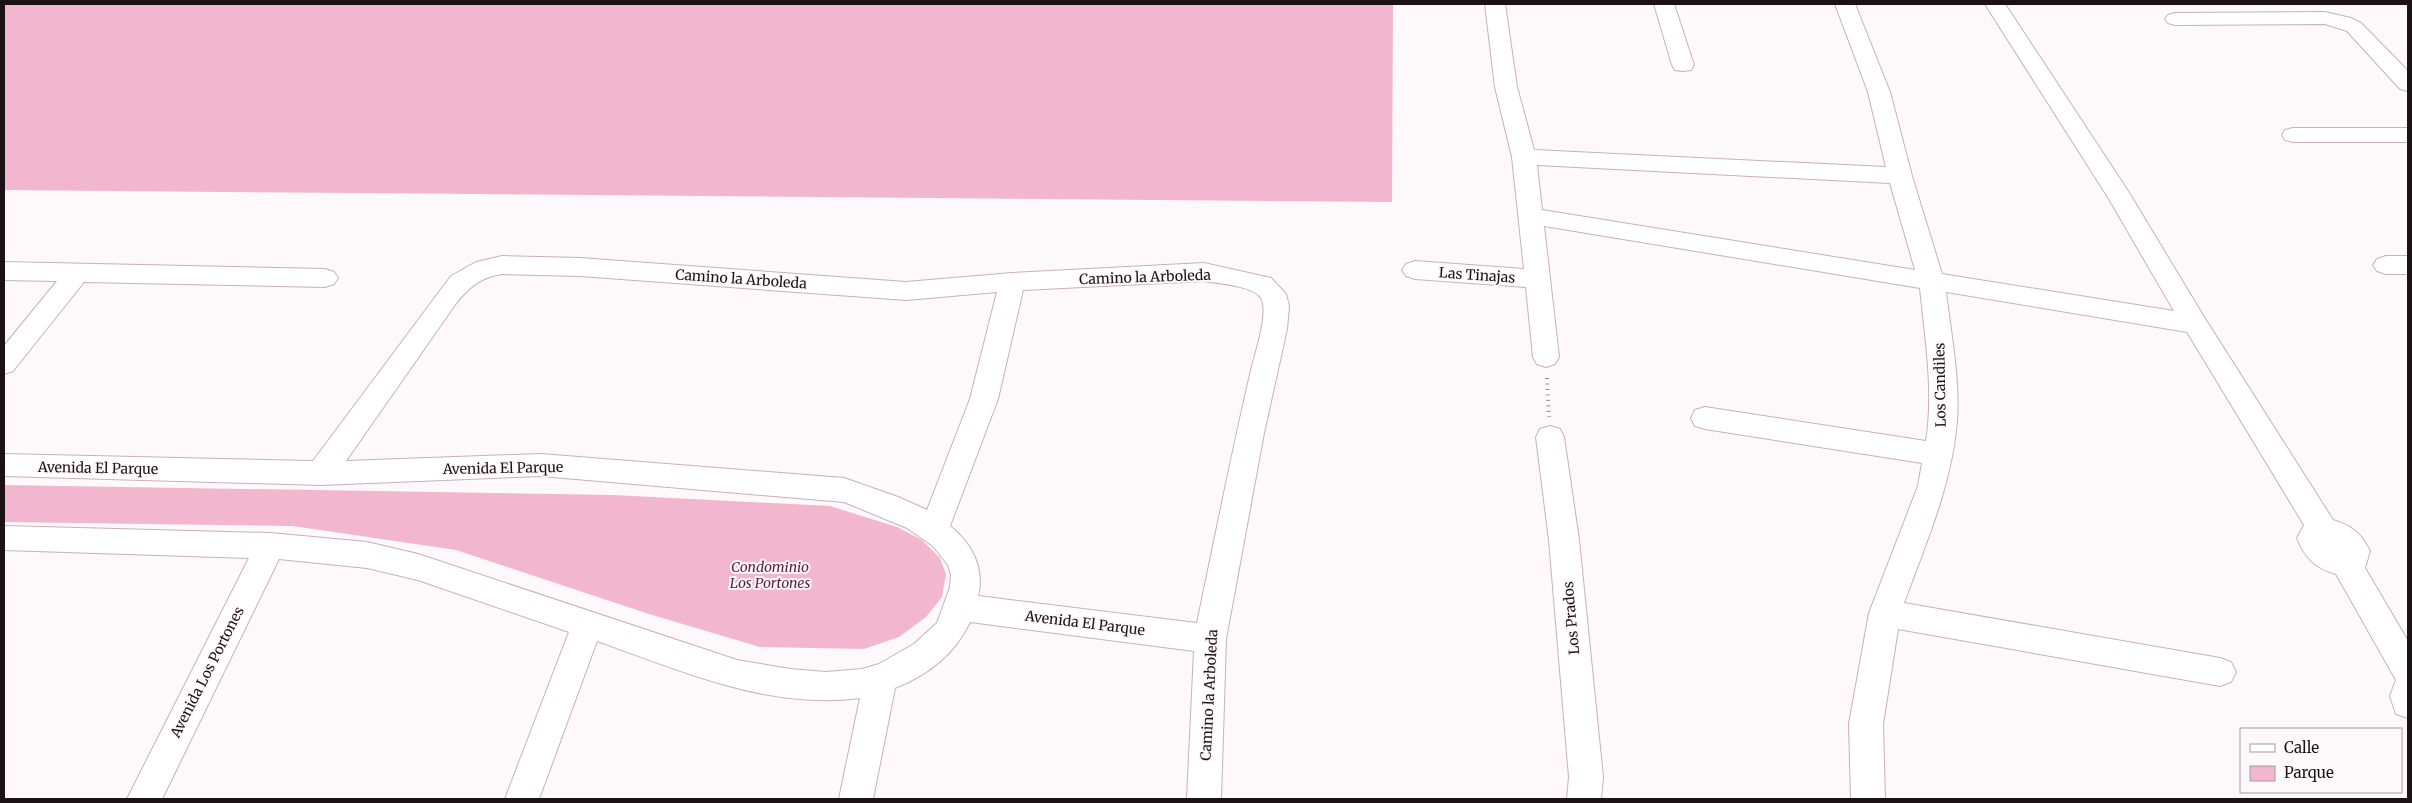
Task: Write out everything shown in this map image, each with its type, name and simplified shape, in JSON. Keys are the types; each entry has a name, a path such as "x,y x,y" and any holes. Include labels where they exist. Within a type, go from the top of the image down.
{"street":[{"path":"1496,4 1506,87 1524,157 1539,279 1546,357"},
{"path":"1664,4 1683,65"},
{"name":"Los Candiles","path":"1845,4 1879,92 1900,176 1932,283 1944,388 1939,454 1932,486 1885,613 1866,724 1868,799"},
{"path":"1995,4 2115,189 2195,324 2323,530 2314,534 2312,538 2317,549 2330,559 2345,562 2408,670"},
{"path":"2175,19 2325,18 2344,22 2354,26 2408,84"},
{"path":"2292,135 2408,135"},
{"path":"1524,157 1701,164 1900,176"},
{"path":"1532,216 1932,283 2195,324"},
{"name":"Camino la Arboleda","path":"321,473 448,296 460,282 471,274 485,268 502,265 580,267 906,290 1012,282 1204,272 1262,284 1272,294 1276,306 1274,329 1250,433 1210,639 1204,799"},
{"name":"Las Tinajas","path":"1415,270 1539,279"},
{"path":"4,271 326,278"},
{"path":"4,364 78,272"},
{"path":"934,530 984,399 1012,282"},
{"path":"1705,418 1939,454"},
{"name":"Los Prados","path":"1550,437 1564,540 1586,777 1584,799"},
{"name":"Avenida El Parque","path":"4,465 321,473 541,465 844,490 887,504 934,530 953,548 966,576 960,606 949,632 916,661 880,679 839,685 789,685 737,675 401,563 367,555 270,546 4,538"},
{"name":"Avenida Los Portones","path":"144,799 270,546"},
{"name":"Avenida El Parque","path":"960,606 1210,639"},
{"path":"1885,613 2220,672"},
{"path":"522,799 587,625"},
{"path":"856,799 880,679"},
{"path":"2408,690 2406,696 2408,703"}],"path":[{"path":"1546,357 1550,437"}],"green space":[{"path":"4,4 1393,4 1392,202 4,190"},
{"name":"Condominio Los Portones","path":"4,485 614,495 830,506 897,527 922,540 940,558 946,574 942,597 926,617 899,637 864,649 760,647 649,614 456,550 293,526 4,522"}]}
